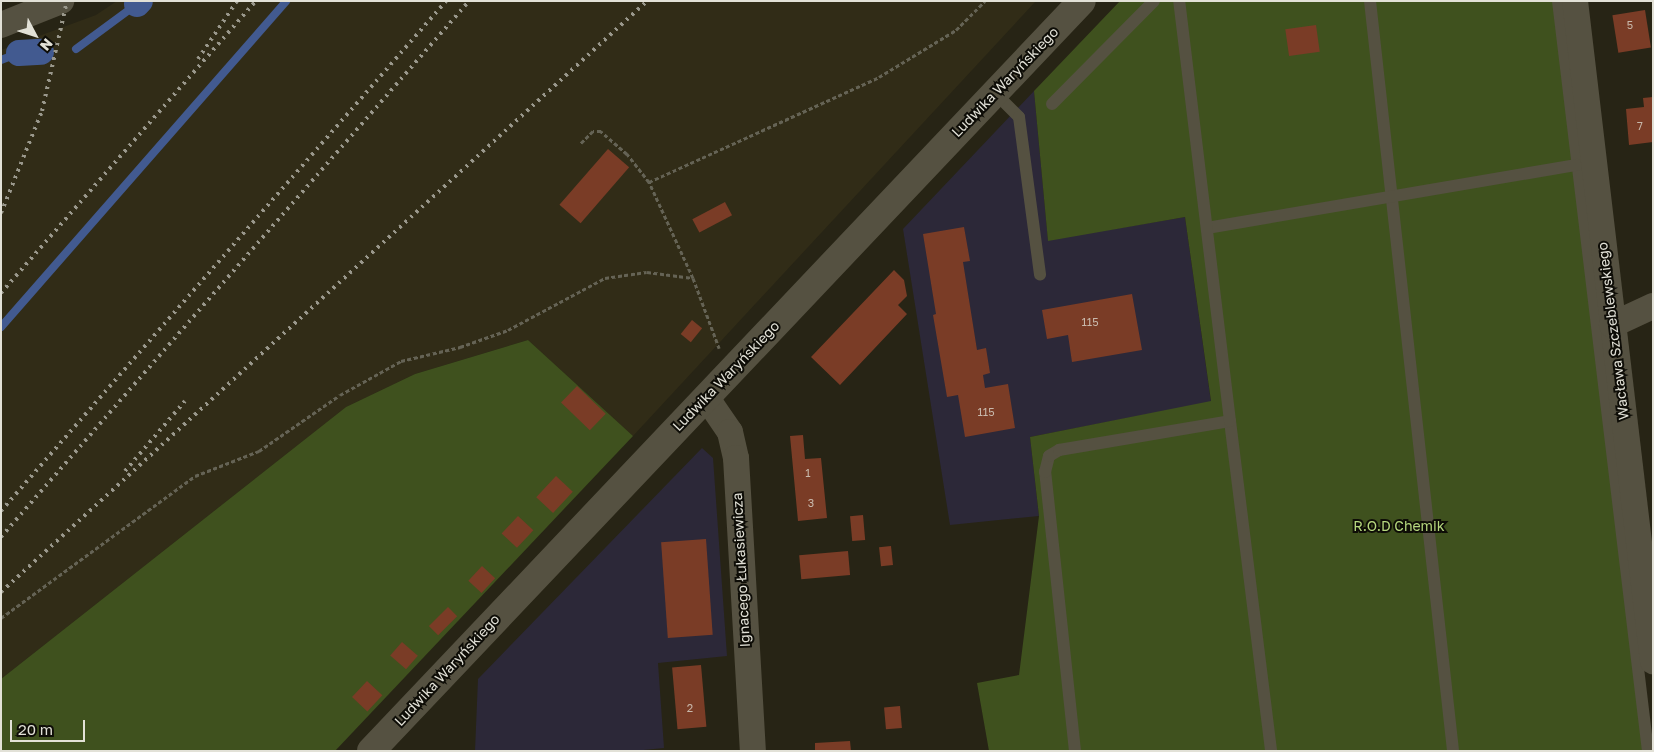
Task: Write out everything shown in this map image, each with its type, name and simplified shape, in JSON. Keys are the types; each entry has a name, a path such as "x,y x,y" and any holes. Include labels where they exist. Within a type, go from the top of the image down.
{"street":[{"path":"1,25 61,1"},
{"name":"Ludwika Waryńskiego","path":"370,751 1082,1"},
{"name":"Wacława Szczeblewskiego","path":"1575,1 1653,661"},
{"path":"1612,325 1653,306"},
{"name":"Ignacego Łukasiewicza","path":"706,397 730,432 736,458 752,751"}],"lane":[{"path":"1052,104 1154,1"},
{"path":"1179,1 1271,751"},
{"path":"1370,1 1453,751"},
{"path":"1558,1 1648,751"},
{"path":"995,93 1019,117 1040,275"},
{"path":"1207,228 1577,165"},
{"path":"1075,751 1045,472 1049,456 1059,450 1230,421"}],"path":[{"path":"649,182 879,77 956,30 985,1"},
{"path":"580,144 593,131 601,131 627,154 649,182 693,278 719,349 735,367"},
{"path":"1,618 195,476 259,450 340,395 401,361 460,348 508,330 605,278 647,272 693,278"}],"shaded area":[{"path":"117,1 1036,1 633,436 528,340 415,374 346,407 1,679 1,50 96,15"},
{"path":"1034,91 1048,240 1185,217 1211,402 1030,437 1039,516 950,525 903,229"},
{"path":"702,448 713,458 727,656 658,663 664,748 633,751 475,751 478,679"}],"green space":[{"name":"R.O.D Chemik","path":"1120,1 1563,1 1652,751 989,751 977,683 1019,675 1039,516 1030,437 1211,401 1185,217 1048,241 1034,91"},
{"path":"528,340 633,436 335,751 1,751 1,679 346,407 415,374"}],"building":[{"path":"1645,10 1651,48 1618,53 1612,15"},
{"path":"1316,25 1320,52 1289,56 1285,29"},
{"path":"1653,97 1653,142 1629,145 1626,109 1644,107 1643,98"},
{"path":"608,149 629,167 581,223 559,205"},
{"path":"725,202 732,215 699,233 692,219"},
{"path":"964,227 970,261 963,262 977,350 986,348 990,373 983,375 985,388 1008,384 1015,428 965,437 958,395 947,397 933,315 936,314 923,234"},
{"path":"894,270 904,280 907,296 898,305 907,314 840,385 811,357"},
{"path":"1132,294 1142,350 1072,362 1068,335 1047,339 1042,310"},
{"path":"692,320 702,328 691,342 681,334"},
{"path":"577,386 606,414 590,430 561,403"},
{"path":"803,435 805,459 821,458 827,518 798,521 790,436"},
{"path":"556,476 573,492 553,513 536,497"},
{"path":"863,515 865,540 852,541 850,516"},
{"path":"518,516 533,530 517,548 502,534"},
{"path":"706,539 713,635 668,638 661,542"},
{"path":"891,546 893,565 881,566 879,547"},
{"path":"848,551 850,575 801,579 799,555"},
{"path":"482,566 495,578 482,593 468,581"},
{"path":"448,607 457,616 438,635 429,626"},
{"path":"402,642 418,656 406,669 390,656"},
{"path":"701,665 706,727 678,729 672,668"},
{"path":"367,681 382,695 367,711 352,697"},
{"path":"900,706 902,728 886,729 884,707"},
{"path":"850,741 851,751 815,751 815,743"}],"waterway":[{"path":"137,4 140,1"},
{"path":"1,327 286,1"},
{"path":"76,49 137,4"},
{"path":"19,53 41,52"},
{"path":"1,60 19,53"}],"railway":[{"path":"1,213 42,111 67,1"},
{"path":"198,59 237,1"},
{"path":"1,293 256,1"},
{"path":"1,511 446,1"},
{"path":"1,537 469,1"},
{"path":"1,592 647,1"},
{"path":"125,471 185,401"}]}
